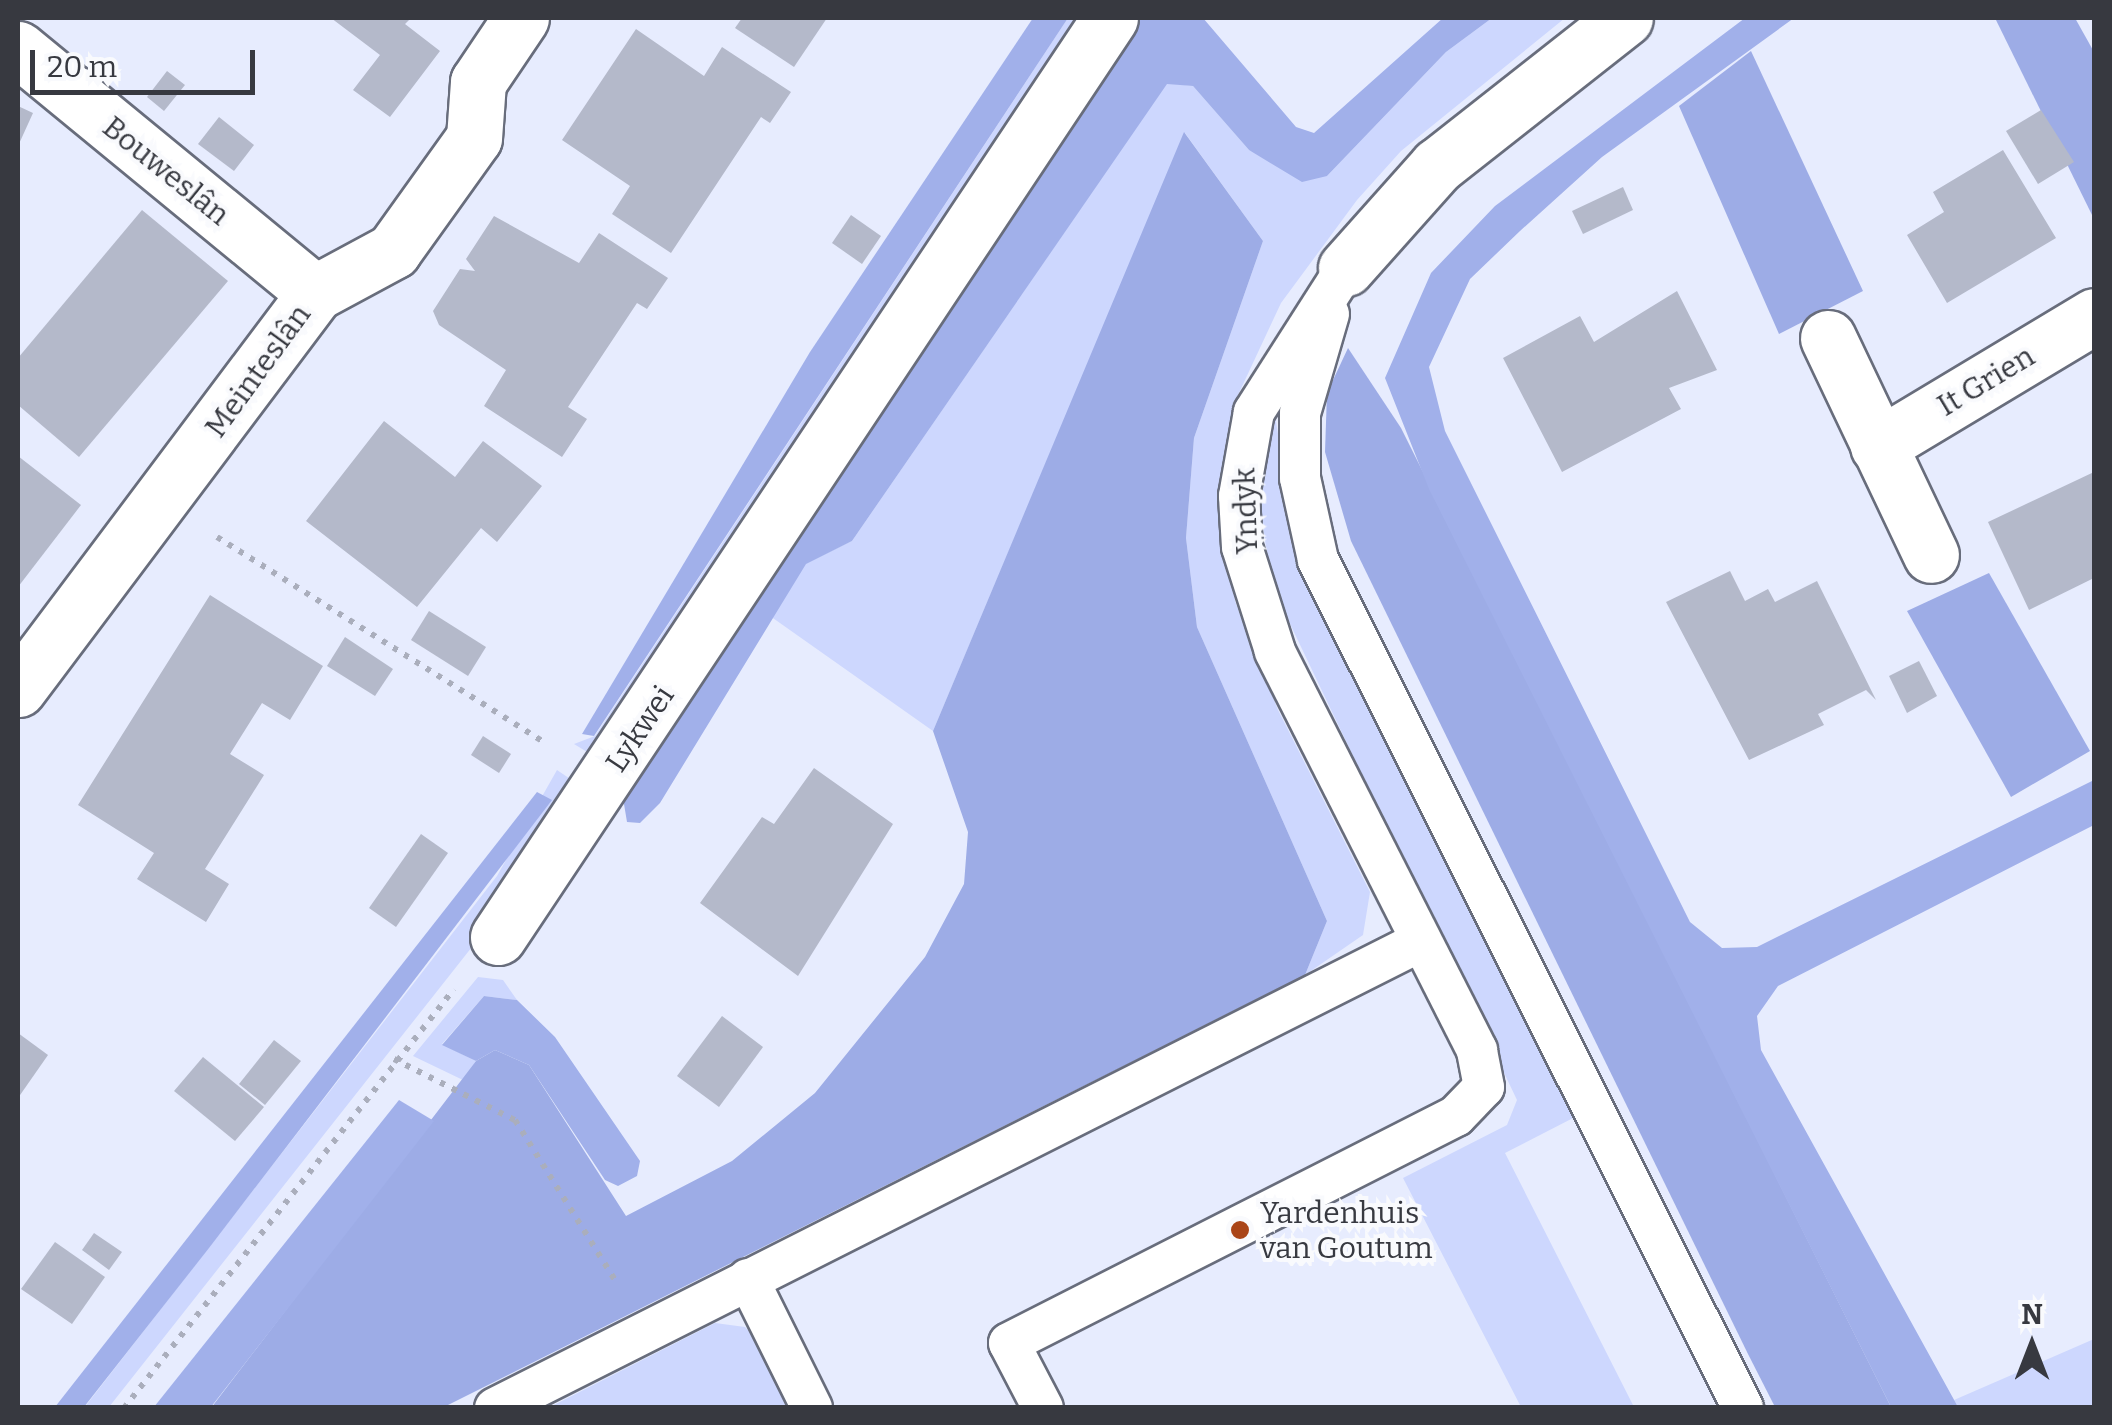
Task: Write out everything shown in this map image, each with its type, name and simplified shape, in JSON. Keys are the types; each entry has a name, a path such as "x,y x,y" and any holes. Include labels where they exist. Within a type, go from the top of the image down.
{"street":[{"name":"Meinteslân","path":"18,689 315,293 392,251 474,138 478,82 521,18"},
{"name":"Lykwei","path":"498,937 1110,18"},
{"name":"Yndyk","path":"1346,268 1436,166 1626,18"},
{"name":"Bouweslân","path":"18,49 315,293"},
{"name":"It Grien","path":"1878,446 2094,316"},
{"path":"1828,338 1931,555"}],"lane":[{"name":"Yndyk","path":"1043,1408 1010,1343 1475,1104 1484,1070 1274,651 1242,547 1239,496 1254,412 1346,268"},
{"path":"1346,268 1300,413 1300,478 1318,560 1743,1408"},
{"path":"495,1408 1421,941"},
{"path":"748,1279 812,1408"}],"path":[{"path":"161,502 606,780"},
{"path":"124,1408 394,1058 498,937"},
{"path":"394,1058 514,1120 542,1151 645,1332"}],"shaded area":[{"path":"1033,18 1068,18 594,736 582,734 810,352"},
{"path":"1068,18 1095,18 602,761 574,744 595,736"},
{"path":"1137,18 1203,18 1296,127 1314,133 1443,18 1492,18 1446,52 1327,176 1302,182 1249,150 1193,86 1167,84 852,541 806,564 660,803 640,823 627,822 623,798"},
{"path":"1492,18 1565,18 1401,151 1357,200 1281,303 1238,395 1225,448 1235,601 1278,710 1370,892 1363,935 1305,975 1327,921 1197,627 1186,538 1194,438 1263,241 1185,133 933,731 770,616 806,563 852,541 1167,83 1193,86 1249,150 1327,176 1446,52"},
{"path":"1745,18 1794,18 1602,157 1520,231 1470,279 1429,367 1445,431 1690,922 1722,948 1757,947 2094,780 2094,825 1778,986 1757,1016 1761,1050 1958,1407 1891,1407 1429,489 1385,378 1431,273 1495,206"},
{"path":"1995,18 2075,18 2094,52 2094,219"},
{"path":"1751,51 1863,291 1779,334 1679,106"},
{"path":"1184,132 1263,241 1194,438 1186,538 1197,627 1327,921 1305,975 444,1407 211,1408 476,1061 495,1050 529,1065 626,1216 732,1161 815,1093 925,957 964,884 968,832 933,731"},
{"path":"1348,348 1401,428 1891,1407 1775,1407 1351,541 1325,452 1327,393"},
{"path":"1275,416 1301,569 1577,1116 1505,1153 1634,1407 1521,1407 1403,1178 1507,1125 1517,1100 1272,586 1259,500"},
{"path":"1989,573 2090,751 2011,797 1907,611"},
{"path":"557,770 585,789 524,881 109,1407 84,1408 497,876"},
{"path":"537,792 552,800 209,1248 84,1407 55,1407"},
{"path":"478,977 503,980 517,1000 484,996 442,1044 476,1061 463,1080 413,1056"},
{"path":"484,996 517,1000 555,1037 640,1161 637,1176 618,1186 605,1180 529,1065 495,1050 476,1061 442,1045"},
{"path":"399,1100 434,1121 211,1407 154,1407"},
{"path":"715,1323 745,1327 759,1341 792,1408 548,1408"},
{"path":"2094,1339 2094,1407 1958,1407 1954,1400"}],"building":[{"path":"331,18 411,18 405,24 440,51 390,117 353,90 380,55"},
{"path":"742,18 827,18 794,67 735,28"},
{"path":"636,29 704,76 722,47 791,92 770,123 761,117 671,253 612,214 630,186 562,140"},
{"path":"167,71 185,85 164,111 147,97"},
{"path":"18,106 33,113 18,146"},
{"path":"2041,110 2074,162 2038,184 2006,131"},
{"path":"219,117 254,145 234,171 198,144"},
{"path":"2003,150 2056,238 1947,303 1907,235 1944,212 1933,192"},
{"path":"1623,187 1633,210 1583,234 1572,211"},
{"path":"142,210 228,281 79,457 18,405 18,358"},
{"path":"851,215 881,236 862,264 832,243"},
{"path":"494,216 579,263 599,233 668,278 647,309 637,303 568,407 587,419 562,457 484,406 506,370 439,325 433,311 460,269 475,271 466,259"},
{"path":"1677,291 1717,370 1669,388 1681,409 1562,472 1503,358 1580,316 1594,342"},
{"path":"384,421 455,477 483,441 542,486 497,542 481,528 417,607 306,521"},
{"path":"18,456 81,505 18,587"},
{"path":"2094,472 2094,578 2029,610 1988,522"},
{"path":"1730,571 1745,601 1768,589 1775,602 1817,581 1876,700 1866,690 1818,714 1824,725 1749,760 1666,602"},
{"path":"210,595 323,666 290,720 262,703 230,754 264,775 205,869 229,884 206,922 137,879 154,853 78,805"},
{"path":"429,611 486,647 468,676 411,640"},
{"path":"345,637 393,669 375,696 327,666"},
{"path":"1919,661 1937,696 1907,713 1889,676"},
{"path":"483,736 511,754 499,773 471,755"},
{"path":"814,768 893,824 798,976 700,903 762,817 774,824"},
{"path":"421,834 448,853 396,927 369,908"},
{"path":"722,1016 763,1047 719,1107 677,1076"},
{"path":"18,1033 48,1055 18,1098"},
{"path":"274,1040 301,1061 265,1105 239,1084"},
{"path":"203,1057 264,1107 235,1141 174,1091"},
{"path":"94,1233 122,1252 109,1270 82,1250"},
{"path":"55,1242 105,1277 72,1324 21,1289"}],"place":[{"name":"Yardenhuis van Goutum","path":"1240,1230"}]}
